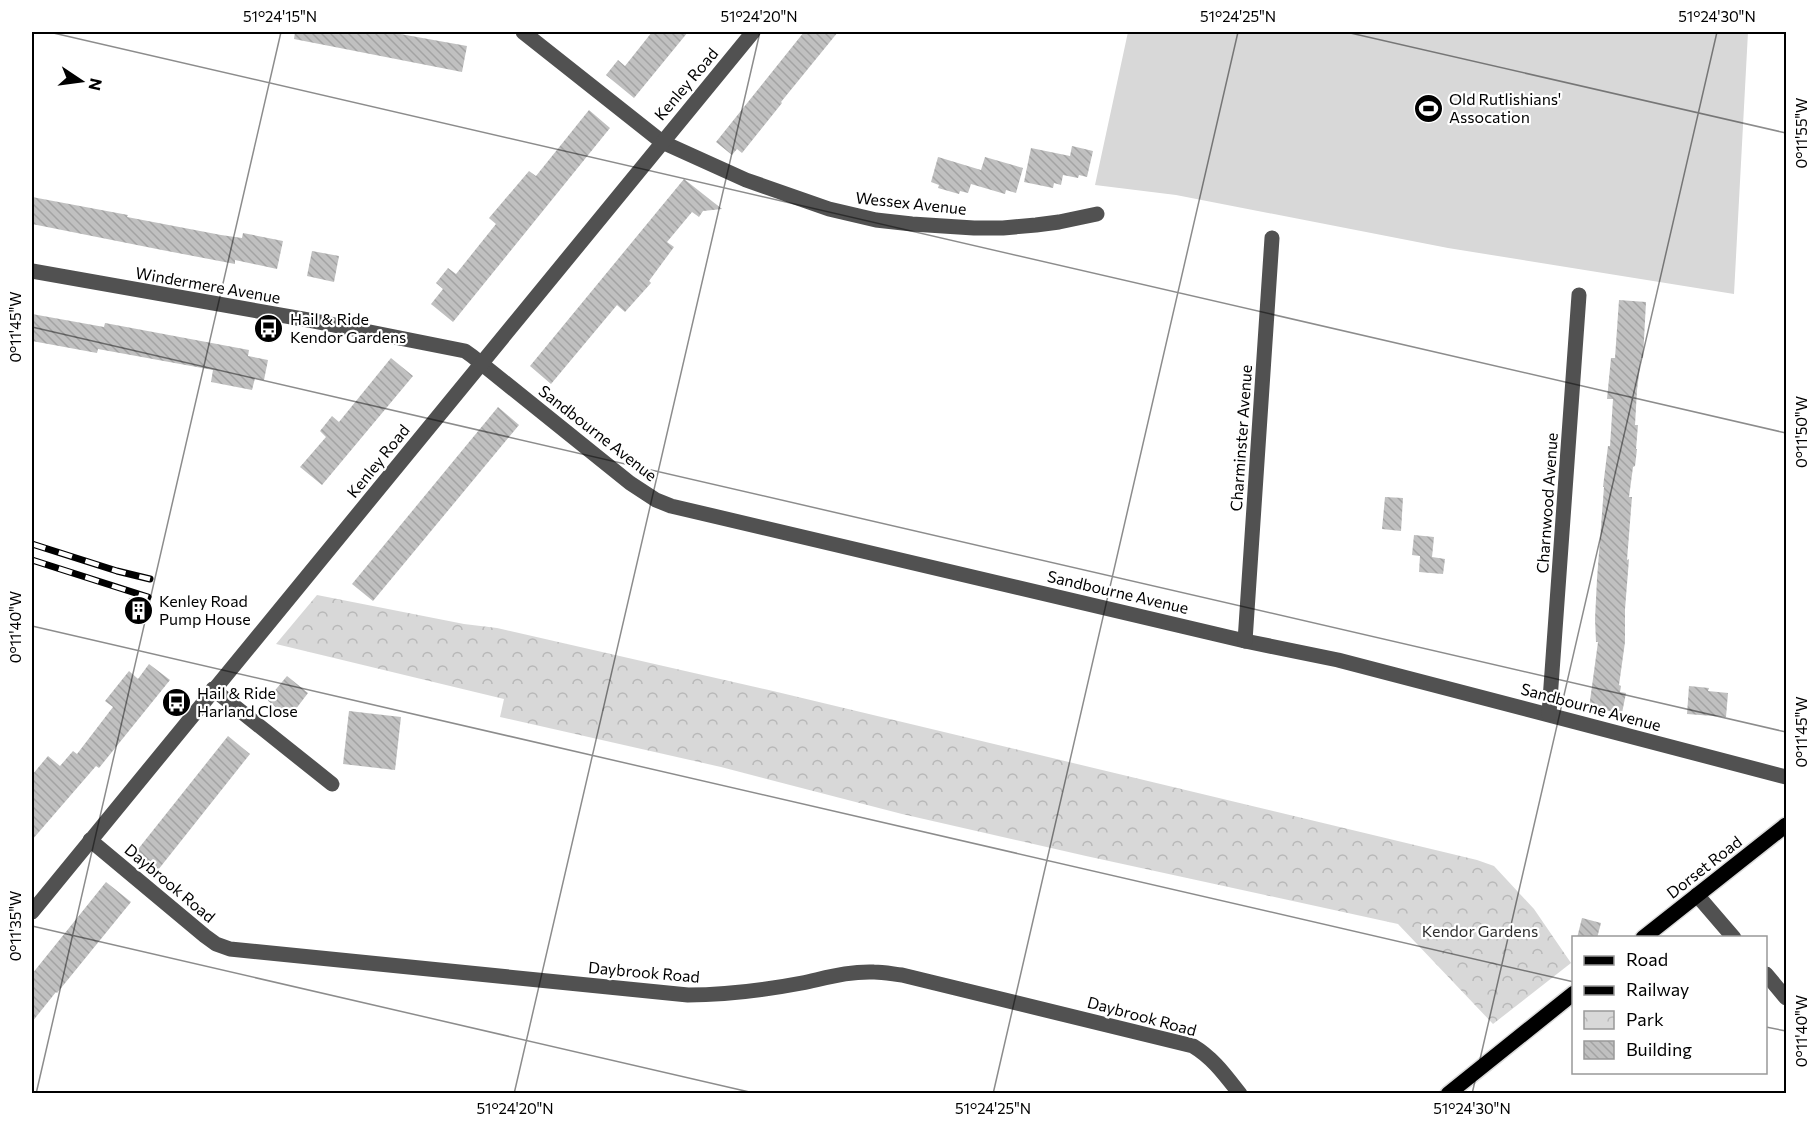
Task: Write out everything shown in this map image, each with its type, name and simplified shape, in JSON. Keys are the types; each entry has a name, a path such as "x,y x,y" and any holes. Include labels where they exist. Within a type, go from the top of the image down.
{"main road":[{"name":"Dorset Road","path":"1646,936 1786,825"},
{"path":"1448,1094 1572,995"}],"street":[{"name":"Wessex Avenue","path":"523,32 662,142 718,169 829,209 876,220 912,224 1003,228 1059,222 1097,214"},
{"name":"Kenley Road","path":"32,912 753,32"},
{"name":"Charminster Avenue","path":"1245,641 1272,238"},
{"name":"Windermere Avenue","path":"32,271 314,321 456,349 481,363"},
{"name":"Charnwood Avenue","path":"1549,714 1579,295"},
{"name":"Sandbourne Avenue","path":"481,363 623,477 656,500 1245,641 1338,660 1786,777"},
{"path":"213,689 332,784"},
{"name":"Daybrook Road","path":"90,840 216,944 230,949 688,995 774,987 853,973 874,972 902,975 1193,1046 1207,1054 1239,1094"},
{"path":"1697,895 1732,936"},
{"path":"1767,975 1786,998"}],"green space":[{"name":"Old Rutlishians' Assocation","path":"1128,32 1748,32 1734,294 1448,248 1176,195 1095,185"},
{"name":"Kendor Gardens","path":"317,595 464,624 497,628 773,691 1477,860 1494,866 1534,909 1571,963 1493,1024 1398,924 902,814 721,767 500,717 504,699 276,644"}],"building":[{"path":"295,32 389,32 467,46 462,72 294,39"},
{"path":"652,32 688,32 634,98 606,75 618,60 625,66"},
{"path":"804,32 838,32 742,153 737,149 732,155 716,142"},
{"path":"589,110 610,128 453,322 431,304 443,289 436,283 448,268 456,274 496,224 489,218 529,171 536,176"},
{"path":"1072,146 1093,151 1087,177 1063,175 1061,185 1054,183 1053,188 1024,182 1031,148 1070,156"},
{"path":"938,157 981,170 985,157 1023,168 1016,193 1006,190 1005,194 971,184 968,193 960,191 959,194 938,188 939,185 931,182"},
{"path":"684,179 722,209 703,211 699,217 692,212 667,242 674,247 649,281 651,283 625,312 617,305 551,384 530,366"},
{"path":"32,197 221,235 242,238 243,233 283,241 277,269 235,260 235,264 32,224"},
{"path":"312,251 339,256 334,282 307,276"},
{"path":"1619,300 1646,302 1643,358 1641,358 1637,390 1635,425 1638,425 1637,449 1629,497 1632,497 1627,560 1629,559 1625,642 1619,685 1621,686 1620,692 1626,693 1622,713 1589,708 1598,642 1596,642 1595,619 1597,579 1603,487 1608,446 1610,446 1613,399 1607,399 1611,358 1615,358"},
{"path":"32,314 104,327 105,323 249,350 248,356 268,360 264,380 255,378 252,390 211,382 213,370 98,349 97,353 32,341"},
{"path":"391,358 413,376 322,485 300,467 326,437 320,431 332,416 339,422"},
{"path":"498,407 519,425 373,601 352,584"},
{"path":"1385,497 1403,498 1401,531 1382,529"},
{"path":"1414,535 1434,537 1432,557 1445,559 1443,574 1419,572 1420,556 1412,555"},
{"name":"Kenley Road Pump House","path":"129,598 152,604 148,620 125,614"},
{"path":"149,664 170,680 99,768 96,766 32,840 32,775 48,756 60,766 73,751 77,754 113,707 105,701 129,671 138,679"},
{"path":"287,676 308,693 289,718 267,700"},
{"path":"1689,686 1728,693 1726,717 1687,714"},
{"path":"349,711 401,717 395,770 343,764"},
{"path":"228,736 250,754 158,870 135,853"},
{"path":"106,882 131,902 32,1022 32,974"},
{"path":"1582,918 1601,923 1598,936 1578,936"}],"railway":[{"path":"32,544 150,579"},
{"path":"32,560 148,597"}],"place":[{"name":"Old Rutlishians' Assocation","path":"1428,108"},
{"name":"Hail & Ride Kendor Gardens","path":"269,328"},
{"name":"Kenley Road Pump House","path":"138,610"},
{"name":"Hail & Ride Harland Close","path":"176,702"}]}
